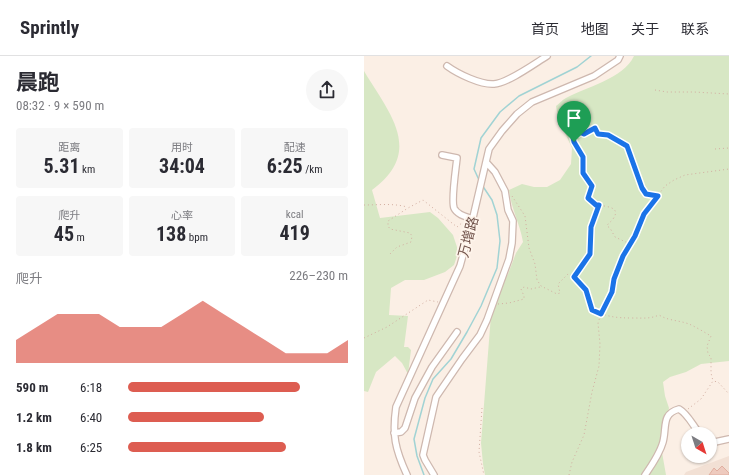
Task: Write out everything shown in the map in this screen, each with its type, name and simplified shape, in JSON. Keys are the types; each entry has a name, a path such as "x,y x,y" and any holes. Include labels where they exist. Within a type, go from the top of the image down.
{"street":[{"path":"447,66 484,84 494,84 502,83 547,56"},
{"name":"万增路","path":"407,475 395,443 393,426 396,406 460,266 473,219 489,149 517,114 532,102 594,76 618,60 620,56"},
{"path":"442,155 457,158 454,208 459,213 473,219"},
{"path":"434,475 423,455 436,397 462,358 480,335 509,259 512,243 513,221 508,210 505,191 495,172 486,162"},
{"path":"394,433 400,432 405,428 415,398 432,367 457,332"},
{"path":"645,475 663,443 666,419 673,411 679,408 685,412 694,427"},
{"path":"717,442 729,439"}],"path":[{"path":"655,90 667,92 729,94"},
{"path":"630,244 615,237 610,228 607,226 615,214 611,206 596,205 588,198 592,186 583,173 583,157 574,142 572,133 578,134 580,132 584,134 595,128 598,134 608,135 627,146 642,188 646,194 658,196"},
{"path":"715,149 729,148"},
{"path":"569,475 572,462 584,435 592,392 599,366 600,344 598,323 612,292 614,279 623,256 635,236 644,214 665,186 685,175 729,169"},
{"path":"505,191 512,197 525,216 529,248 535,264 540,286"},
{"path":"390,254 397,247 411,242 412,236 410,233 390,229 388,226 388,221 423,200 457,227 467,217"},
{"path":"364,205 384,206 396,204 408,208"},
{"path":"574,277 590,254 591,227 599,205"},
{"path":"493,304 508,303 524,298 521,289 524,287 531,289 540,286 557,294 560,293 558,284 568,274 574,277 586,290 592,310 601,314 625,319 651,319 658,316 667,320 690,324 711,336 707,346 710,357 710,373 713,381"},
{"path":"364,338 387,327 428,300 443,303"},
{"path":"713,381 718,382 729,394"},
{"path":"685,412 700,399 713,381"},
{"path":"482,408 479,452 484,475"}],"shaded area":[{"path":"729,456 729,475 684,475 686,472 710,463 717,463 717,460"}],"green space":[{"path":"634,56 729,56 729,361 701,364 686,372 670,377 663,382 669,408 660,441 666,475 485,475 481,443 491,315 498,292 508,274 516,253 523,242 509,190 522,184 534,187 547,187 560,180 571,164 572,148 558,118 556,106 566,98 603,82 622,71"},
{"path":"364,71 391,117 397,132 399,146 397,161 388,175 372,190 380,218 430,212 438,218 453,235 457,247 457,256 454,265 445,272 424,280 405,280 391,288 389,315 408,316 404,347 408,347 411,350 408,374 402,363 395,356 376,372 368,392 364,391"}],"building":[{"path":"722,466 729,473 729,475 709,475 714,468 717,471"}],"waterway":[{"path":"479,180 474,169 481,138 500,112 519,96 577,67 591,56"},
{"path":"424,475 417,456 414,439 425,398 433,379 451,359 467,332 481,306 497,268 500,241 497,215 492,200 482,185"}],"route":[{"path":"595,128 598,134 608,135 614,140 627,146 642,188 646,194 658,196 644,214 635,236 623,256 614,279 612,292 601,314 592,310 586,290 574,277 590,254 591,227 599,205 596,205 588,198 592,186 583,173 583,157 574,142 572,133 578,134 580,132 584,134 595,128"}]}
